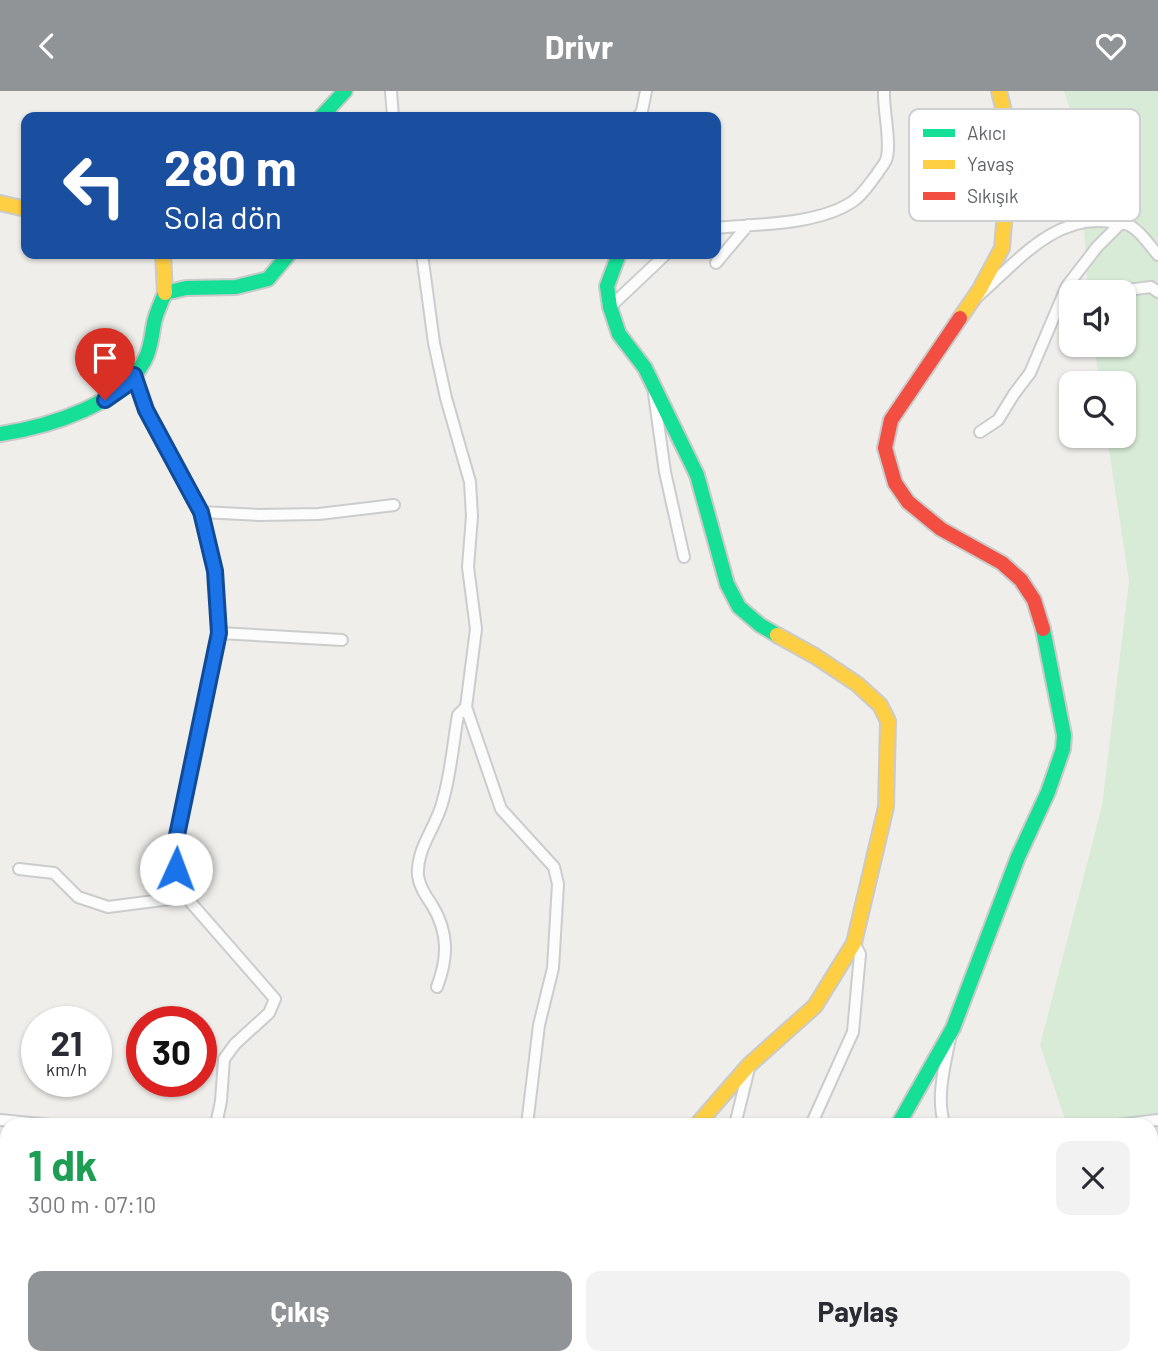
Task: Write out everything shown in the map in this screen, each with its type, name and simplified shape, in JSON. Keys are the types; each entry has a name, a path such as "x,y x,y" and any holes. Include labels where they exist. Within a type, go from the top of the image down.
{"street":[{"path":"325,112 345,91"},
{"path":"391,91 393,112"},
{"path":"641,112 646,91"},
{"path":"721,227 793,221 830,212 852,202 864,192 886,160 888,145 883,109 884,91"},
{"path":"999,91 1003,109"},
{"path":"0,203 21,208"},
{"path":"902,1118 951,1032 1063,749 1064,735 1043,627 1034,600 1021,580 1002,563 941,529 908,502 895,483 885,448 891,420 973,300 1002,248 1004,221"},
{"path":"973,300 1027,250 1050,235 1081,223 1104,221 1131,225 1158,255"},
{"path":"980,432 999,419 1030,373 1067,286 1097,247 1120,224"},
{"path":"721,257 748,225"},
{"path":"0,434 21,432 105,400 128,384 147,357 155,318 165,293 163,259"},
{"path":"165,293 186,288 236,287 268,279 285,259"},
{"path":"423,259 434,343 446,398 470,482 472,516 468,567 476,629 466,707 501,809 554,867 558,884 553,968 539,1025 528,1118"},
{"path":"618,259 607,286 610,307 619,334 645,368 697,475 727,584 738,607 760,625 857,684 880,705 888,721 886,807 854,943 815,1006 749,1065 703,1118"},
{"path":"610,307 661,259"},
{"path":"716,263 719,259"},
{"path":"1136,290 1152,287 1158,292"},
{"path":"134,375 146,410 201,512 215,571 219,633 175,845 176,869 186,897 275,999 268,1013 234,1044 224,1059 217,1118"},
{"path":"653,384 665,471 684,557"},
{"path":"201,512 319,514 394,505"},
{"path":"219,633 342,640"},
{"path":"437,987 446,955 445,937 418,876 423,842 437,821 444,799 458,715 466,707"},
{"path":"19,869 54,873 78,897 108,907 186,897"},
{"path":"814,1118 853,1032 860,954 854,943"},
{"path":"944,1118 941,1093 951,1032"},
{"path":"737,1118 749,1065"}],"green space":[{"path":"1064,91 1158,91 1158,1118 1065,1118 1040,1045 1102,806 1129,581 1109,448 1136,448 1136,371 1098,371 1096,357 1136,357 1136,280 1087,280 1084,221 1140,221 1140,109 1070,109"}],"traffic: fast":[{"path":"326,112 345,91"},
{"path":"0,434 62,419 104,400 122,387 137,372 147,355 155,319 165,293 186,288 236,287 268,279 285,259"},
{"path":"617,259 607,286 610,307 619,334 645,368 697,475 727,584 739,607 777,635"},
{"path":"902,1118 953,1028 1018,857 1048,792 1063,749 1064,735 1043,629"}],"traffic: slow":[{"path":"999,91 1003,109"},
{"path":"0,203 21,208"},
{"path":"960,318 980,289 1002,248 1004,221"},
{"path":"163,259 165,293"},
{"path":"703,1118 749,1065 815,1006 854,943 886,807 888,721 880,705 857,684 777,635"}],"traffic: jam":[{"path":"960,318 891,420 885,448 895,483 908,502 941,529 1002,563 1021,580 1034,600 1043,629"}],"route":[{"path":"105,400 128,384 134,375 146,410 201,512 215,571 219,633 175,845 176,869"}]}
